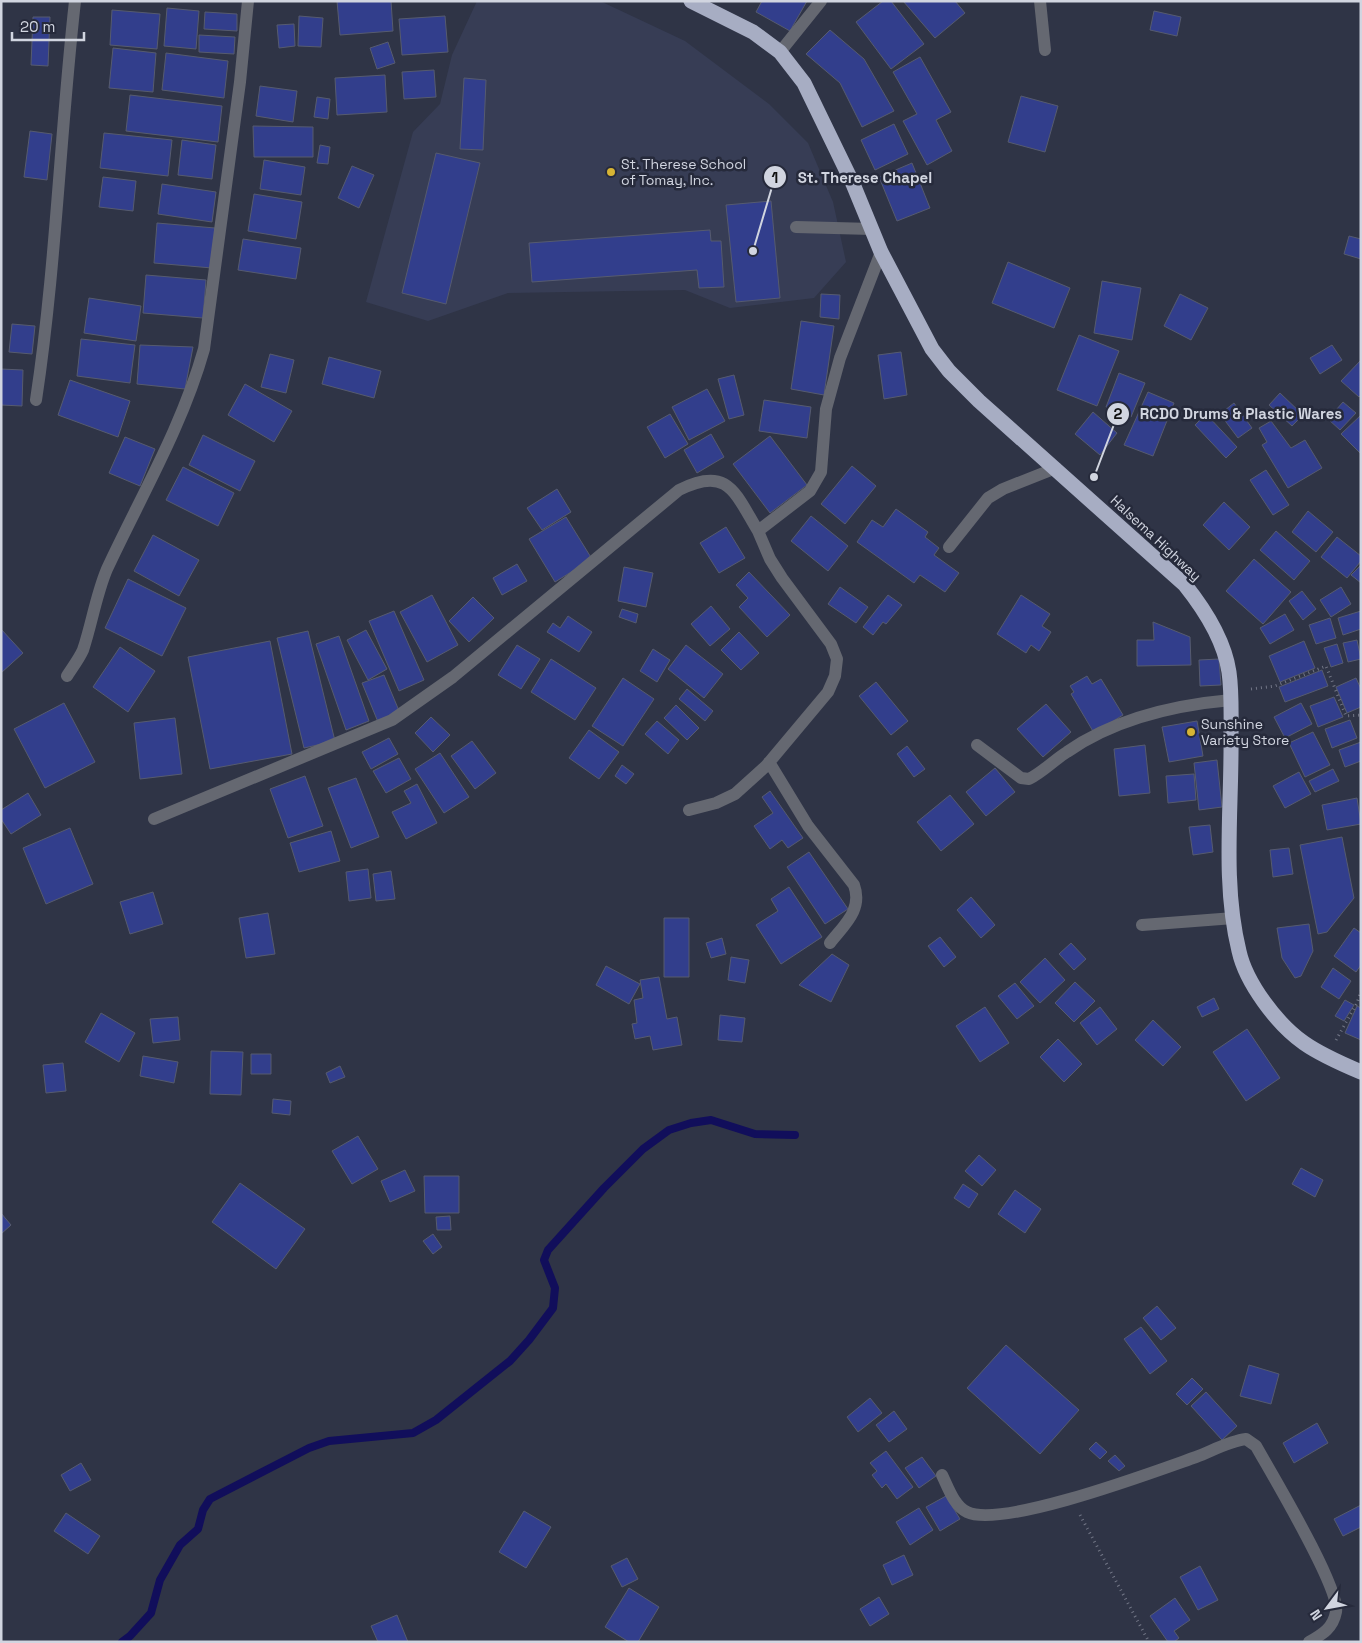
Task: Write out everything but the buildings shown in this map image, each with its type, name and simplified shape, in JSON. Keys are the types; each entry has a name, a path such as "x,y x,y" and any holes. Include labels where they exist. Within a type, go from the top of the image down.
{"highway":[{"name":"Halsema Highway","path":"691,1 754,32 780,52 804,83 826,124 881,252 932,349 949,371 979,401 1185,585 1206,612 1220,641 1229,671 1231,696 1230,860 1234,918 1239,953 1253,986 1275,1014 1303,1042 1361,1072"}],"street":[{"path":"36,400 48,325 64,95 75,1"},
{"path":"67,676 82,651 95,601 107,570 168,446 192,389 204,349 240,82 248,1"},
{"path":"780,52 821,1"},
{"path":"1040,1 1045,50"},
{"path":"796,227 872,229"},
{"path":"758,531 810,491 821,472 826,410 840,358 881,252"},
{"path":"949,547 988,498 1003,489 1056,468"},
{"path":"154,819 392,720 453,677 679,490 697,481 711,479 721,481 738,498 758,531 770,559 831,644 837,660 828,692 769,762 735,794 716,803 689,810"},
{"path":"977,745 1021,778 1029,779 1066,752 1112,729 1152,714 1192,703 1231,696"},
{"path":"769,762 788,796 854,885 857,903 852,916 830,943"},
{"path":"1142,925 1234,918"},
{"path":"942,1475 957,1504 966,1512 976,1515 1003,1513 1071,1499 1105,1489 1241,1439 1251,1442 1256,1446 1329,1582 1337,1610 1332,1625 1324,1634 1309,1642"}],"path":[{"path":"1231,696 1275,686 1326,666 1346,716 1361,715"},
{"path":"1327,1056 1357,1003 1361,991"},
{"path":"1071,1499 1149,1642"}],"shaded area":[{"name":"St. Therese School of Tomay, Inc.","path":"477,1 600,1 685,41 769,104 808,143 833,202 846,262 814,298 730,308 685,290 508,293 428,321 366,302 413,132 440,104 452,55"}],"waterway":[{"path":"122,1642 151,1613 160,1580 180,1545 198,1529 203,1510 210,1499 309,1448 329,1441 413,1433 436,1420 510,1361 529,1340 553,1308 555,1288 544,1260 548,1250 604,1188 643,1149 669,1130 691,1123 711,1120 755,1134 795,1135"}],"place":[{"name":"St. Therese School of Tomay, Inc.","path":"611,172"},
{"name":"St. Therese Chapel","path":"753,251"},
{"name":"RCDO Drums & Plastic Wares","path":"1094,477"},
{"name":"Sunshine Variety Store","path":"1191,732"}]}
